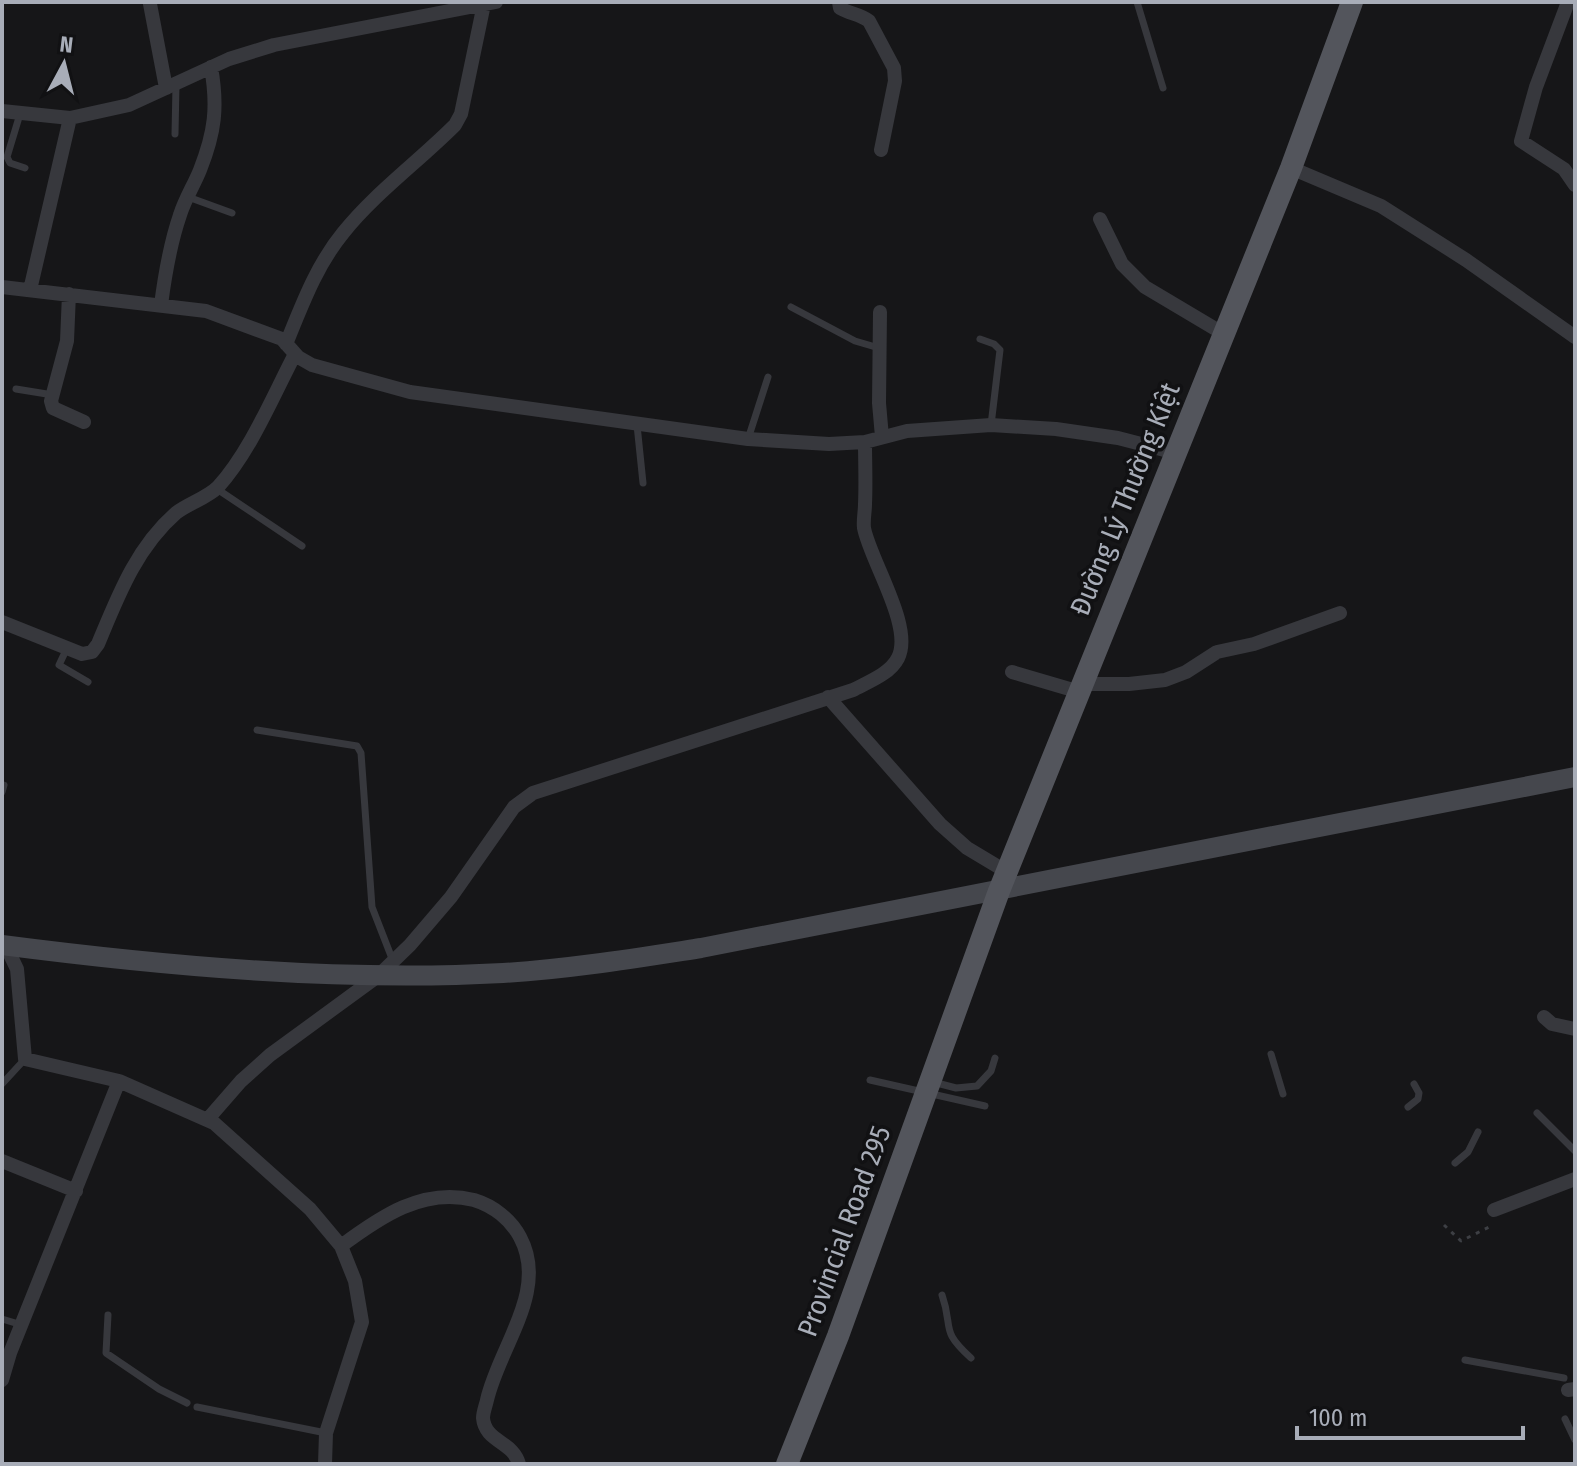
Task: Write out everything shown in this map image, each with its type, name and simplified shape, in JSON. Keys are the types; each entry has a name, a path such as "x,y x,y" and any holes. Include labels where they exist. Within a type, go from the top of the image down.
{"main road":[{"name":"Đường Lý Thường Kiệt","path":"953,1017 1003,882 1291,168 1352,2"},
{"name":"Provincial Road 295","path":"787,1464 838,1336 953,1017"}],"street":[{"path":"839,2 840,8 869,21 894,68 895,81 881,150"},
{"path":"1568,2 1536,87 1521,141 1564,169 1575,185"},
{"path":"2,111 70,118 129,105 211,67 274,45 490,3 461,114 455,125 364,208 341,236 307,291 291,349 241,456 216,489 179,511 156,532 131,569 92,652 82,654 2,622"},
{"path":"150,4 171,86"},
{"path":"161,305 172,241 200,171 216,118 211,67"},
{"path":"30,290 70,118"},
{"path":"1291,168 1381,206 1466,260 1575,337"},
{"path":"1100,219 1122,264 1145,287 1224,334"},
{"path":"2,287 206,311 282,339 312,365 410,392 748,439 829,444 865,442 907,431 991,425 1056,429 1118,438 1176,453"},
{"path":"69,294 67,341 53,395 53,408 84,422"},
{"path":"880,312 879,403 882,437"},
{"path":"207,1120 241,1081 270,1055 378,976 410,945 451,897 514,807 533,793 853,690 878,677 898,658 900,632 886,581 863,526 865,442"},
{"path":"1012,672 1073,690 1082,686 1165,680 1186,672 1217,652 1254,644 1340,613"},
{"path":"828,697 940,824 1003,882"},
{"path":"4,946 180,964 378,976 504,973 701,948 1003,882 1575,777"},
{"path":"4,946 17,969 25,1059 119,1081 214,1123 310,1209 341,1246 355,1281 362,1322 326,1433 325,1464"},
{"path":"1544,1017 1552,1024 1575,1029"},
{"path":"2,1380 119,1081"},
{"path":"2,1161 76,1191"},
{"path":"1498,1215 1575,1179"},
{"path":"341,1246 380,1217 418,1201 454,1195 480,1202 512,1222 528,1252 531,1267 528,1290 490,1387 483,1417 493,1438 515,1452 519,1464"}],"lane":[{"path":"1137,2 1163,88"},
{"path":"171,86 175,134"},
{"path":"20,114 7,157 10,163 25,168"},
{"path":"188,197 232,213"},
{"path":"791,307 855,341 879,348"},
{"path":"980,339 1000,350 991,425"},
{"path":"748,439 768,377"},
{"path":"16,389 53,395"},
{"path":"636,422 643,483"},
{"path":"216,489 302,546"},
{"path":"67,648 59,665 88,682"},
{"path":"257,730 357,746 361,753 372,907 393,961"},
{"path":"1271,1054 1283,1094"},
{"path":"870,1080 928,1087 977,1086 991,1071 995,1058"},
{"path":"2,1084 25,1059"},
{"path":"1408,1107 1418,1099 1419,1093 1414,1084"},
{"path":"928,1087 985,1106"},
{"path":"1537,1113 1575,1151"},
{"path":"1455,1163 1468,1152 1478,1132"},
{"path":"942,1295 950,1338 971,1358"},
{"path":"108,1315 106,1353 159,1389 187,1403"},
{"path":"2,1319 22,1325"},
{"path":"1465,1360 1569,1386"},
{"path":"197,1407 326,1433"},
{"path":"1565,1419 1575,1440"}],"path":[{"path":"1444,1225 1461,1241 1498,1215"}]}
